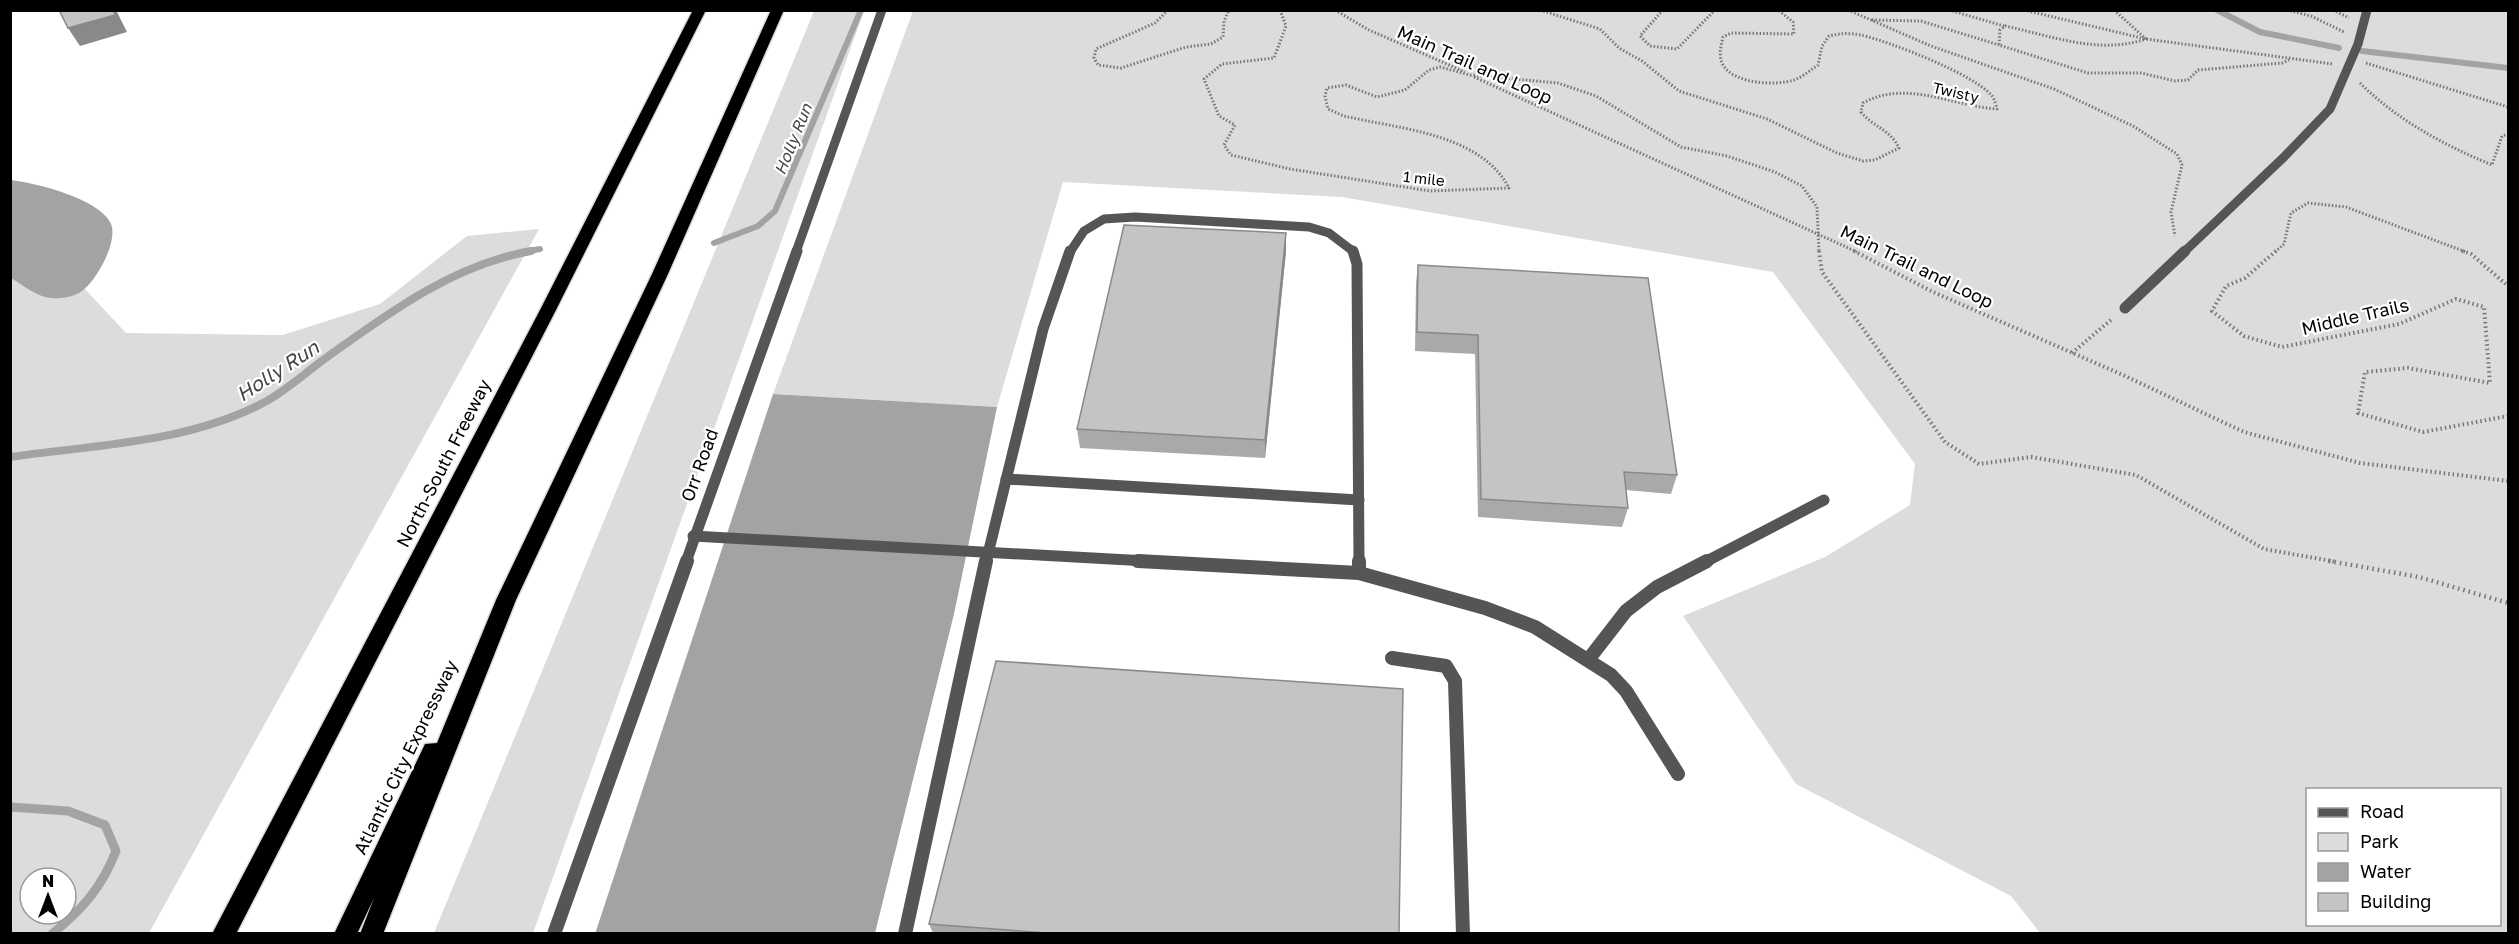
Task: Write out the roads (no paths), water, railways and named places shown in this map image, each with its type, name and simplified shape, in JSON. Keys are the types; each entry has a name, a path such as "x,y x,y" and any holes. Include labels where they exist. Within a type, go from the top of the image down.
{"highway":[{"name":"North-South Freeway","path":"223,933 542,320 700,10"},
{"path":"371,933 506,600 660,274 778,10"},
{"name":"Atlantic City Expressway","path":"345,933 506,600"}],"street":[{"name":"Orr Road","path":"554,933 693,536 882,10"},
{"path":"2125,308 2284,157 2330,109 2359,39 2367,10"},
{"path":"905,933 988,551 1043,329 1072,245 1084,231 1104,219 1135,217 1309,227 1329,233 1353,249 1357,264 1359,573"},
{"path":"1006,479 1359,500"},
{"path":"1588,660 1626,611 1657,586 1824,500"},
{"path":"693,536 1359,573 1485,608 1535,627 1588,660 1611,675 1626,691 1678,774"},
{"path":"1392,658 1446,666 1455,681 1463,933"}],"water":[{"path":"11,180 50,188 80,199 103,213 110,222 112,238 105,259 88,286 79,293 63,298 46,297 11,278"},
{"path":"773,394 997,407 954,614 875,933 595,934"}],"waterway":[{"name":"Holly Run","path":"714,243 758,226 775,211 861,10"},
{"path":"2217,10 2260,32 2339,48"},
{"path":"2362,51 2508,68"},
{"name":"Holly Run","path":"523,252 540,249"},
{"name":"Holly Run","path":"10,457 140,440 203,427 234,416 279,394 371,326 421,294 474,267 531,251"},
{"path":"10,807 68,811 105,825 116,851 98,887 73,916 52,934"}]}
